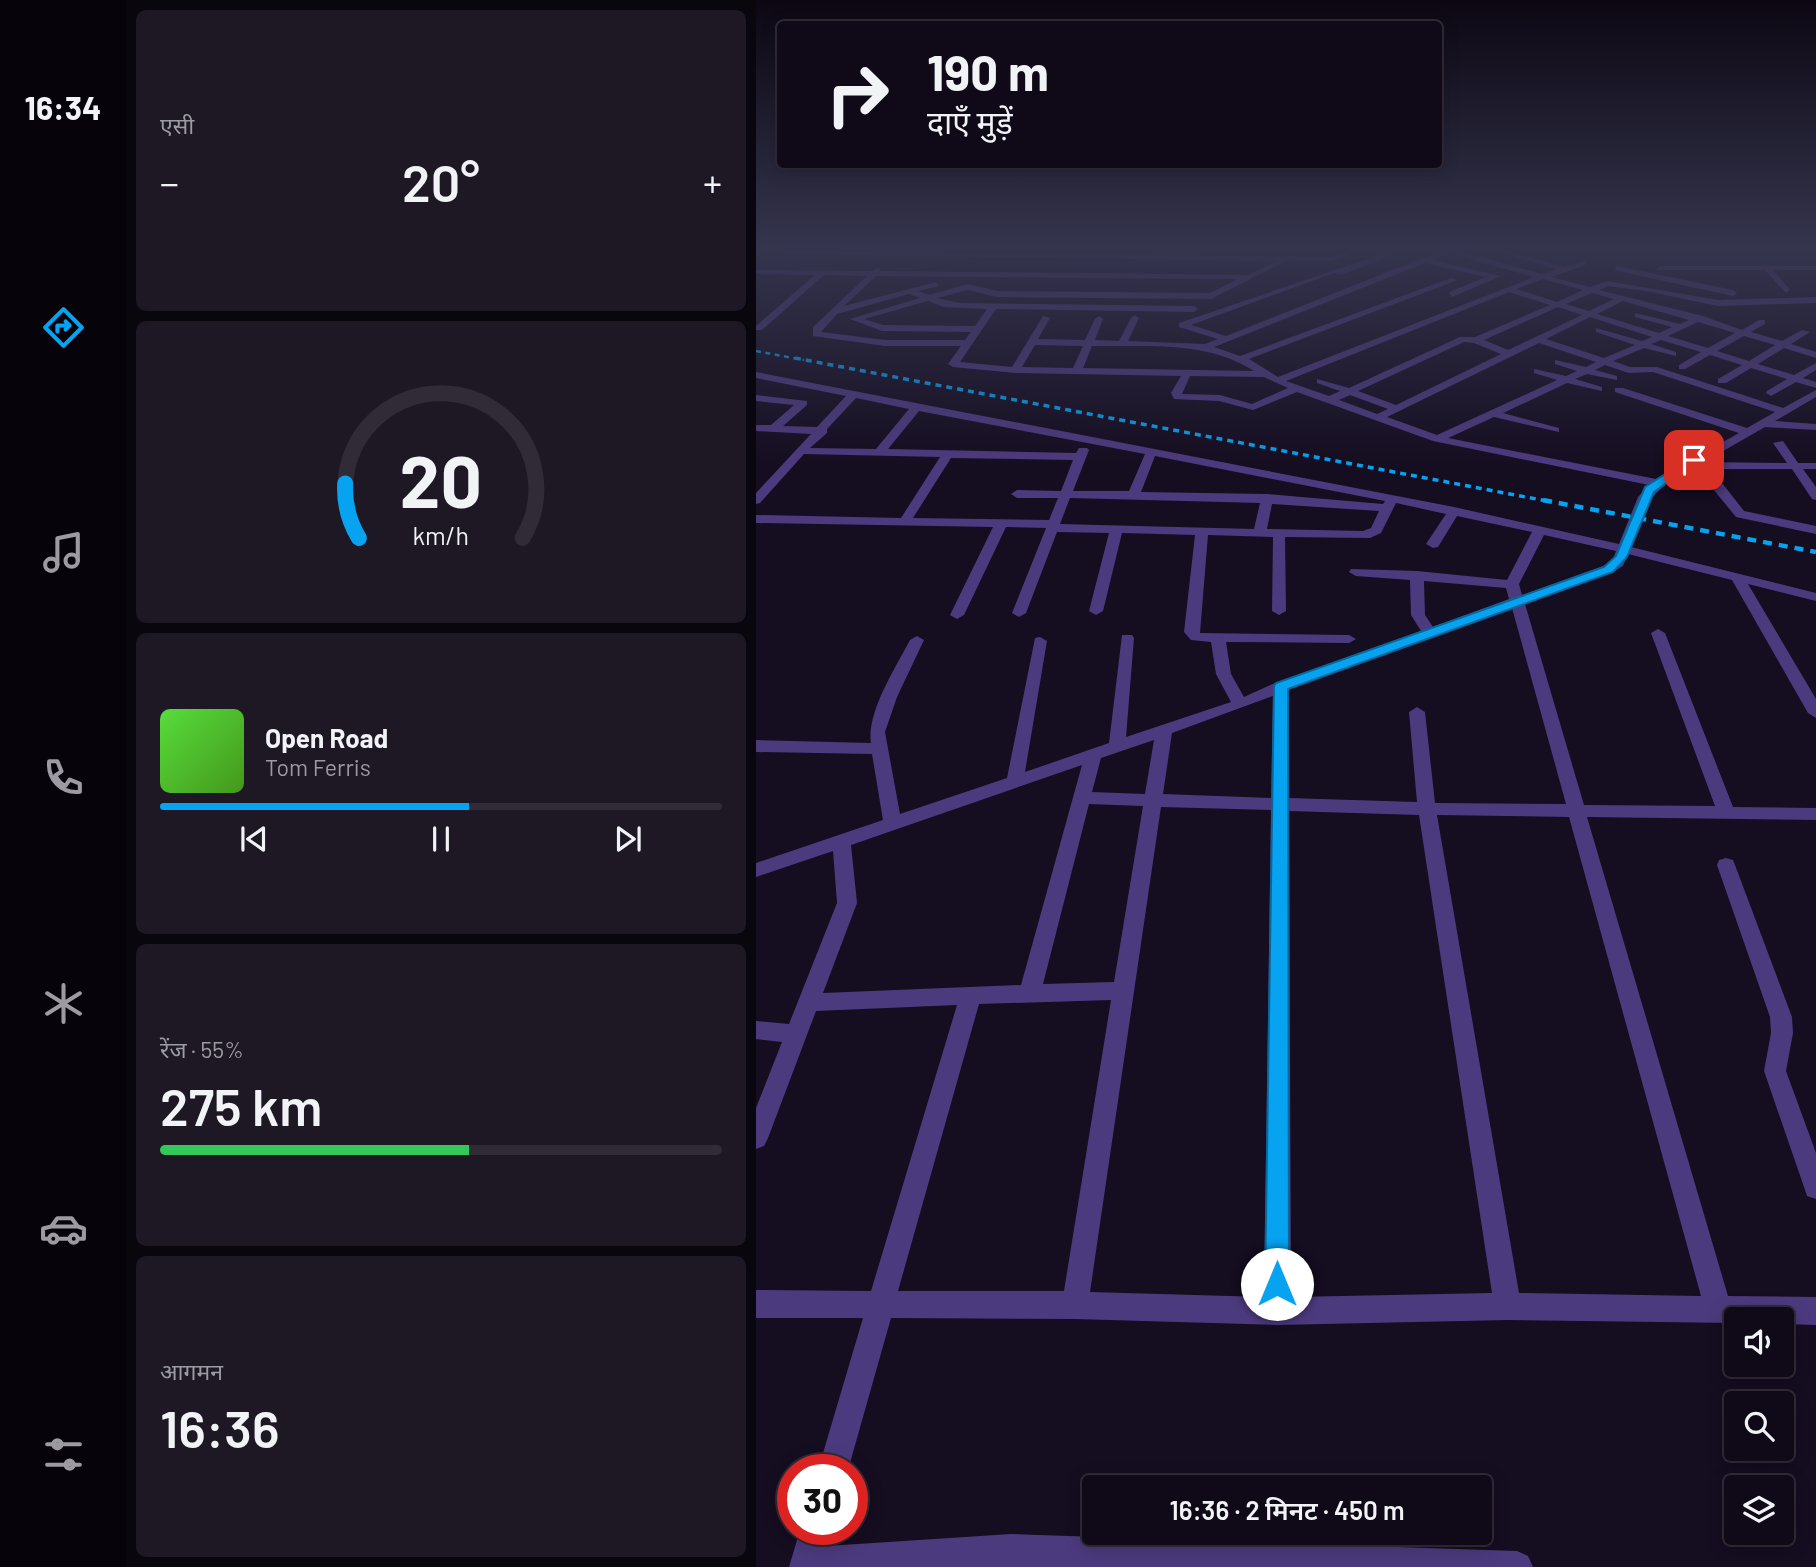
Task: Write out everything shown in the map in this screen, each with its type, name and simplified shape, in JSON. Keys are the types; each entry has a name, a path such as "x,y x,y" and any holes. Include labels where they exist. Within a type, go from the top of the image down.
{"street":[{"path":"759,328 767,321"},
{"path":"824,321 816,329 816,334 885,343 968,343"},
{"path":"862,321 883,328 978,329"},
{"path":"983,321 953,364 1014,370 1077,370 1127,375 1148,357 1211,334"},
{"path":"1014,370 1043,321"},
{"path":"1077,370 1098,321"},
{"path":"1123,342 1133,321"},
{"path":"1193,321 1182,325 1227,338"},
{"path":"1206,347 1270,321"},
{"path":"1241,359 1343,321"},
{"path":"1277,381 1425,321"},
{"path":"1476,340 1517,321"},
{"path":"1377,418 1572,321"},
{"path":"1572,321 1673,354"},
{"path":"1609,321 1816,385"},
{"path":"1660,321 1681,327"},
{"path":"1437,439 1693,321"},
{"path":"1709,321 1816,355"},
{"path":"1682,367 1762,322"},
{"path":"1723,381 1805,332"},
{"path":"1330,400 1463,338 1476,340 1509,354"},
{"path":"1537,339 1632,371 1654,369 1782,411"},
{"path":"1033,342 1123,342 1148,357 1188,373 1263,374"},
{"path":"1189,343 1241,359 1277,381 1437,439 1658,482"},
{"path":"1558,362 1613,378"},
{"path":"1771,393 1816,366"},
{"path":"1538,370 1598,389"},
{"path":"1188,373 1176,393 1178,397 1220,398 1242,406 1254,407 1297,388"},
{"path":"756,375 1151,452 1267,498 1390,503"},
{"path":"1321,381 1398,409"},
{"path":"773,429 821,389"},
{"path":"1619,390 1745,431"},
{"path":"756,870 1241,704 1281,686 1431,634 1515,593 1608,569 1618,563 1644,497 1658,482 1698,463 1745,431 1816,393"},
{"path":"756,500 824,431 853,396"},
{"path":"756,398 803,403"},
{"path":"1794,405 1816,405"},
{"path":"879,453 916,407"},
{"path":"1491,412 1555,430"},
{"path":"1761,423 1816,427"},
{"path":"756,428 824,431"},
{"path":"1019,613 1086,440"},
{"path":"1779,443 1816,496"},
{"path":"801,452 1080,457"},
{"path":"1134,495 1151,452"},
{"path":"905,521 947,454"},
{"path":"1698,463 1816,466"},
{"path":"1698,463 1740,514 1816,530"},
{"path":"1017,494 1134,495 1222,481 1454,511 1624,548 1816,597"},
{"path":"1260,532 1267,498"},
{"path":"756,519 1001,523 1116,530 1365,535 1376,530 1390,503"},
{"path":"1433,544 1454,511"},
{"path":"957,615 1001,523"},
{"path":"1096,611 1116,530"},
{"path":"1540,530 1515,593 1718,1308"},
{"path":"1202,532 1191,632 1196,638 1349,639"},
{"path":"1279,532 1279,611"},
{"path":"1356,572 1417,575 1515,593"},
{"path":"1417,575 1418,615 1431,634"},
{"path":"1736,575 1816,713"},
{"path":"1658,634 1726,811"},
{"path":"1117,748 1127,638"},
{"path":"1218,638 1224,679 1228,689 1241,704"},
{"path":"893,823 878,749 880,720 917,640"},
{"path":"1015,782 1041,641"},
{"path":"1277,1311 1281,686"},
{"path":"1417,712 1427,809 1508,1306"},
{"path":"1075,1305 1164,730"},
{"path":"756,746 878,749"},
{"path":"1030,992 1093,755"},
{"path":"1084,797 1427,809 1816,814"},
{"path":"756,1138 847,903 841,840"},
{"path":"1726,865 1781,1017 1782,1033 1775,1071 1816,1187"},
{"path":"810,1002 970,997 1030,992 1123,991"},
{"path":"838,1454 970,997"},
{"path":"756,1030 798,1034"},
{"path":"756,1304 1075,1305 1277,1311 1508,1306 1816,1311"},
{"path":"812,1545 806,1565 1007,1558 1517,1567"}],"railway":[{"path":"756,351 804,360"},
{"path":"795,358 1552,502"},
{"path":"1543,500 1816,552"}],"route":[{"path":"1277,1284 1281,686 1608,569 1618,563 1649,490 1694,460"}]}
